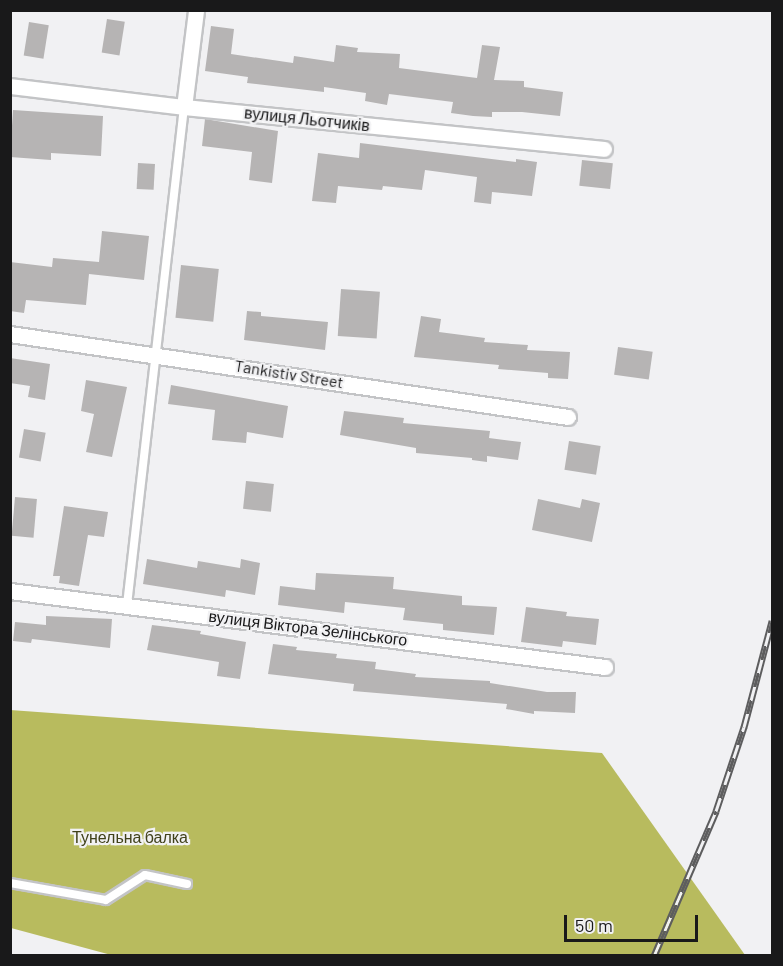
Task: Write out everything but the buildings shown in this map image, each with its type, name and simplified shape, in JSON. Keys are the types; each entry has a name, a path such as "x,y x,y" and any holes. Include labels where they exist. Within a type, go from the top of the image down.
{"street":[{"path":"184,107 196,10"},
{"name":"вулиця Льотчиків","path":"10,86 184,107 603,149"},
{"name":"Tankistiv Street","path":"10,334 157,354 568,417"},
{"name":"вулиця Віктора Зелінського","path":"10,591 605,667"}],"lane":[{"path":"127,605 184,107"},
{"path":"10,883 106,900 145,875 187,884"}],"green space":[{"name":"Тунельна балка","path":"10,710 602,753 745,955 115,956 11,928"}],"railway":[{"path":"654,956 716,811 744,727 772,621"}]}
